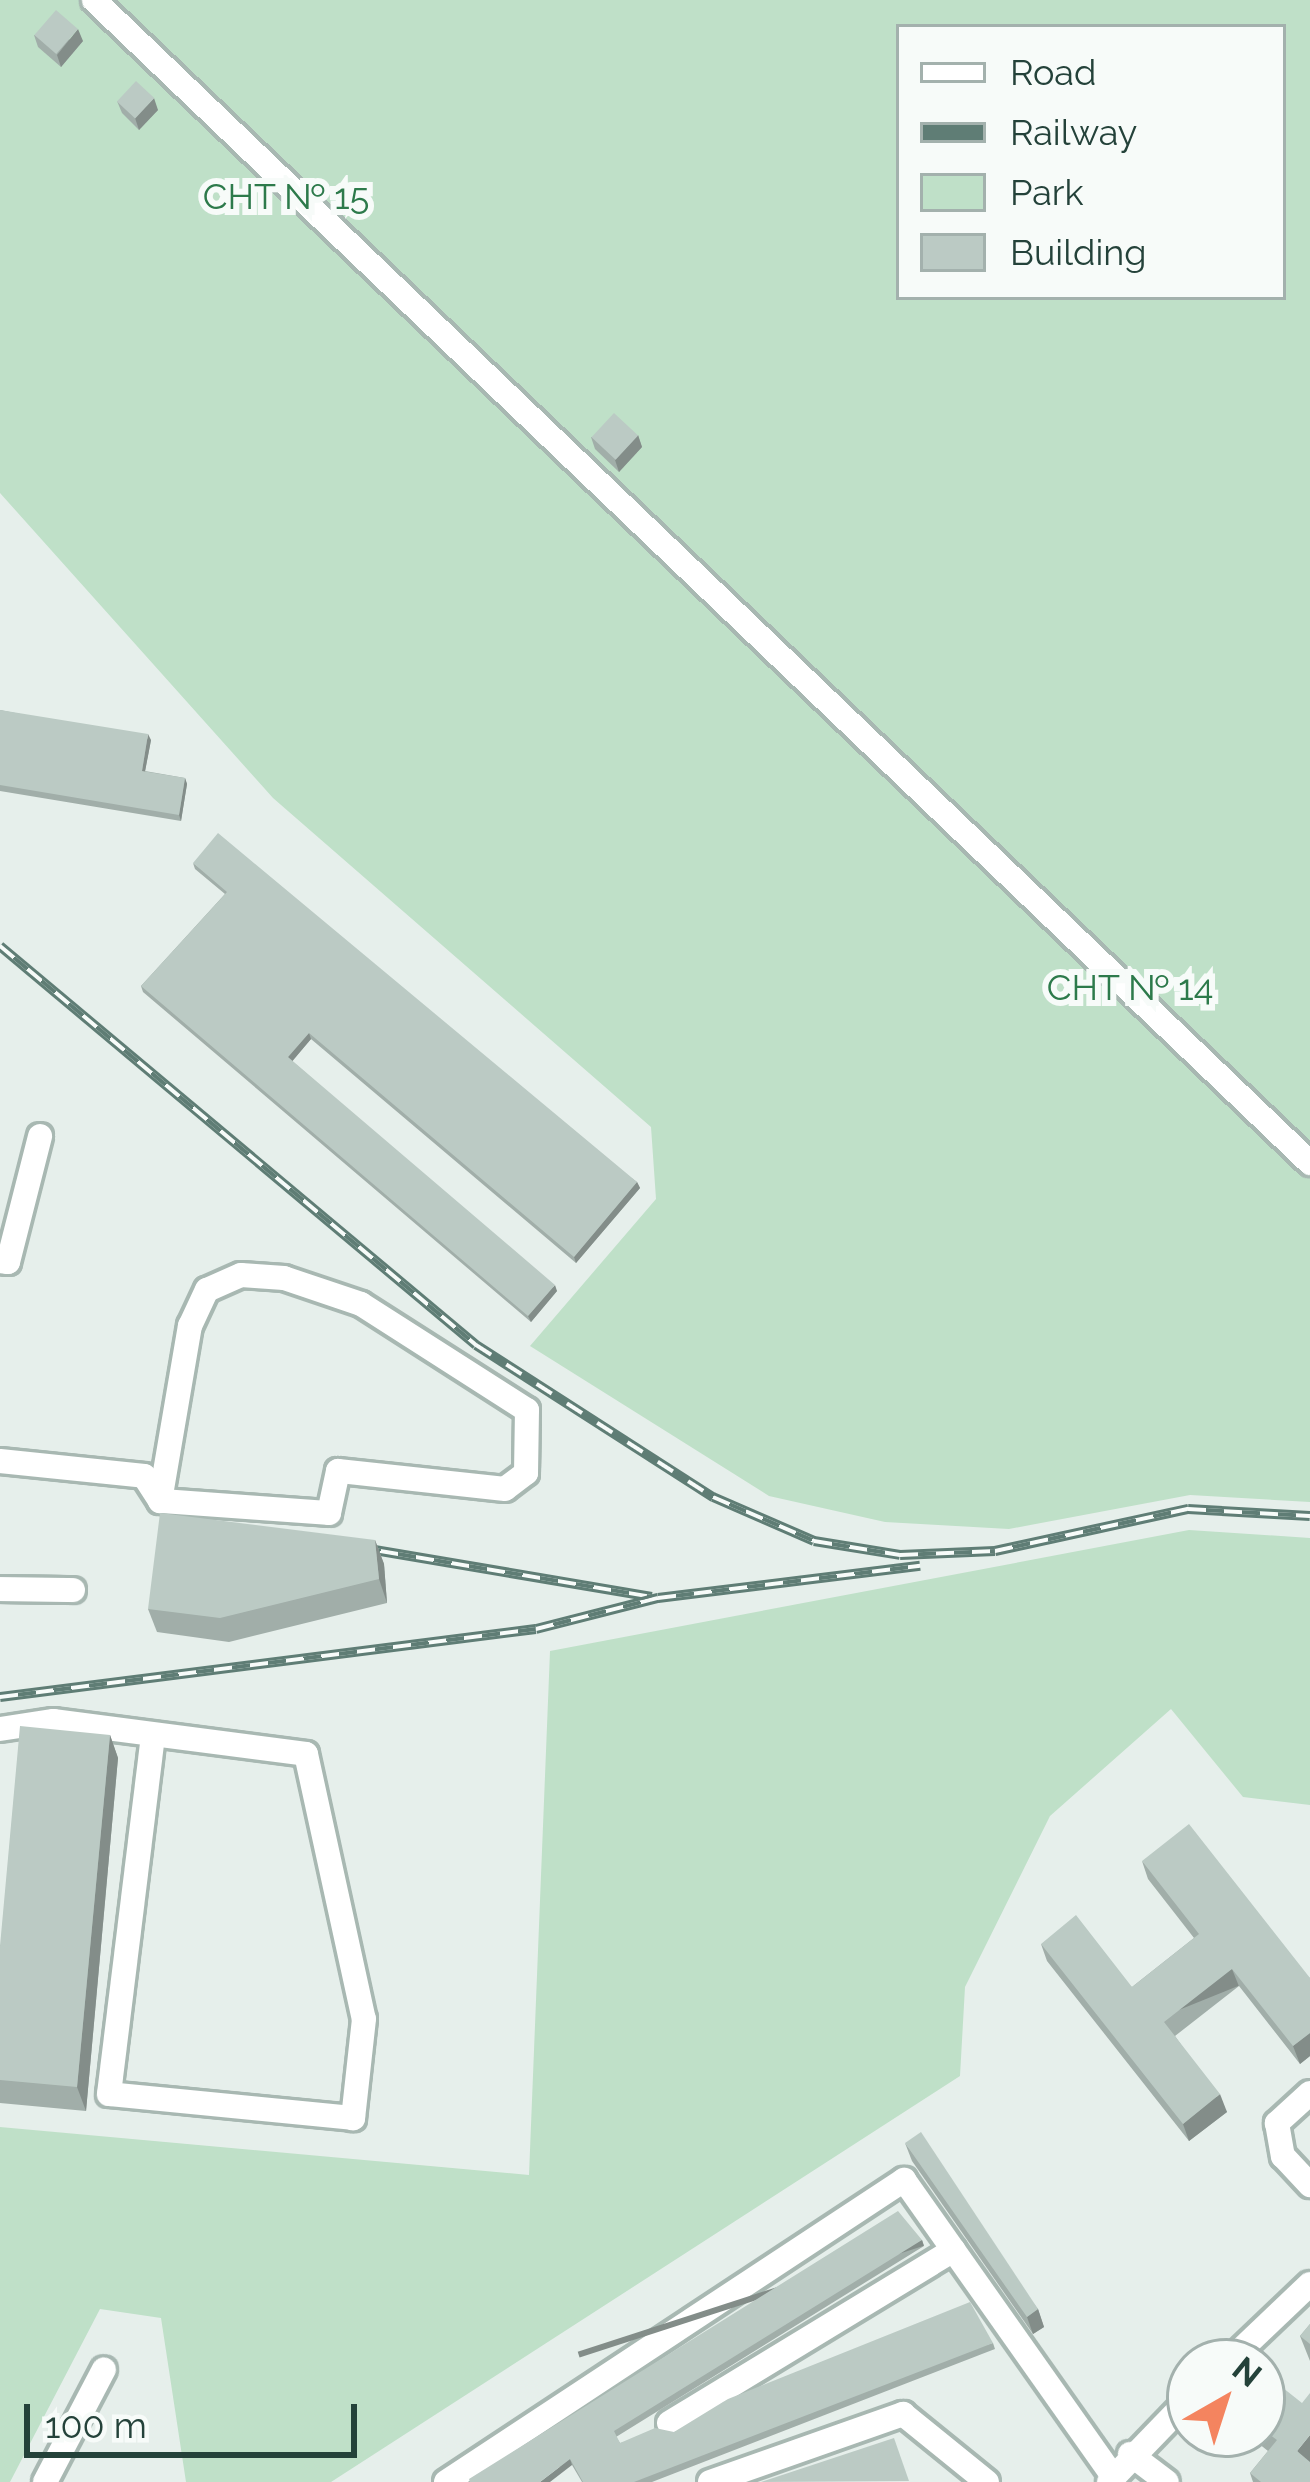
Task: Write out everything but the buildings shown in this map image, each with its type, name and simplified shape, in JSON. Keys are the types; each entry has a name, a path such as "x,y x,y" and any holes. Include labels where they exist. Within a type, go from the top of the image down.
{"street":[{"path":"94,0 1310,1163"},
{"path":"0,1261 8,1262 40,1136"},
{"path":"241,1275 284,1278 361,1304 527,1410 526,1473 505,1489 338,1471 329,1514 160,1501 190,1326 207,1290 241,1275"},
{"path":"0,1461 144,1476 160,1501"},
{"path":"0,1589 73,1590"},
{"path":"0,1729 52,1721 152,1738 306,1754 364,2019 353,2118 109,2095 152,1738"},
{"path":"1310,2093 1292,2101 1277,2123 1283,2156 1310,2185"},
{"path":"446,2482 904,2180 1111,2479 1166,2420"},
{"path":"669,2423 954,2250"},
{"path":"1253,2338 1310,2284"},
{"path":"45,2482 104,2369"},
{"path":"710,2482 903,2414 974,2480"},
{"path":"1130,2454 1167,2482"}],"green space":[{"path":"0,0 1310,0 1310,1502 1190,1495 1009,1529 885,1522 769,1496 530,1346 656,1199 651,1127 273,798 0,493"},
{"path":"1189,1530 1310,1538 1310,1805 1243,1797 1171,1709 1050,1816 965,1987 960,2076 331,2482 186,2482 161,2318 100,2309 10,2482 0,2482 0,2127 529,2175 550,1651"}],"railway":[{"path":"0,946 476,1345 713,1497 814,1541 900,1555 995,1551 1188,1509 1310,1516"},
{"path":"345,1545 652,1597"},
{"path":"0,1697 536,1629 658,1598 920,1566"}],"park label":[{"name":"СНТ № 15","path":"286,197"},
{"name":"СНТ № 14","path":"1130,988"}]}
